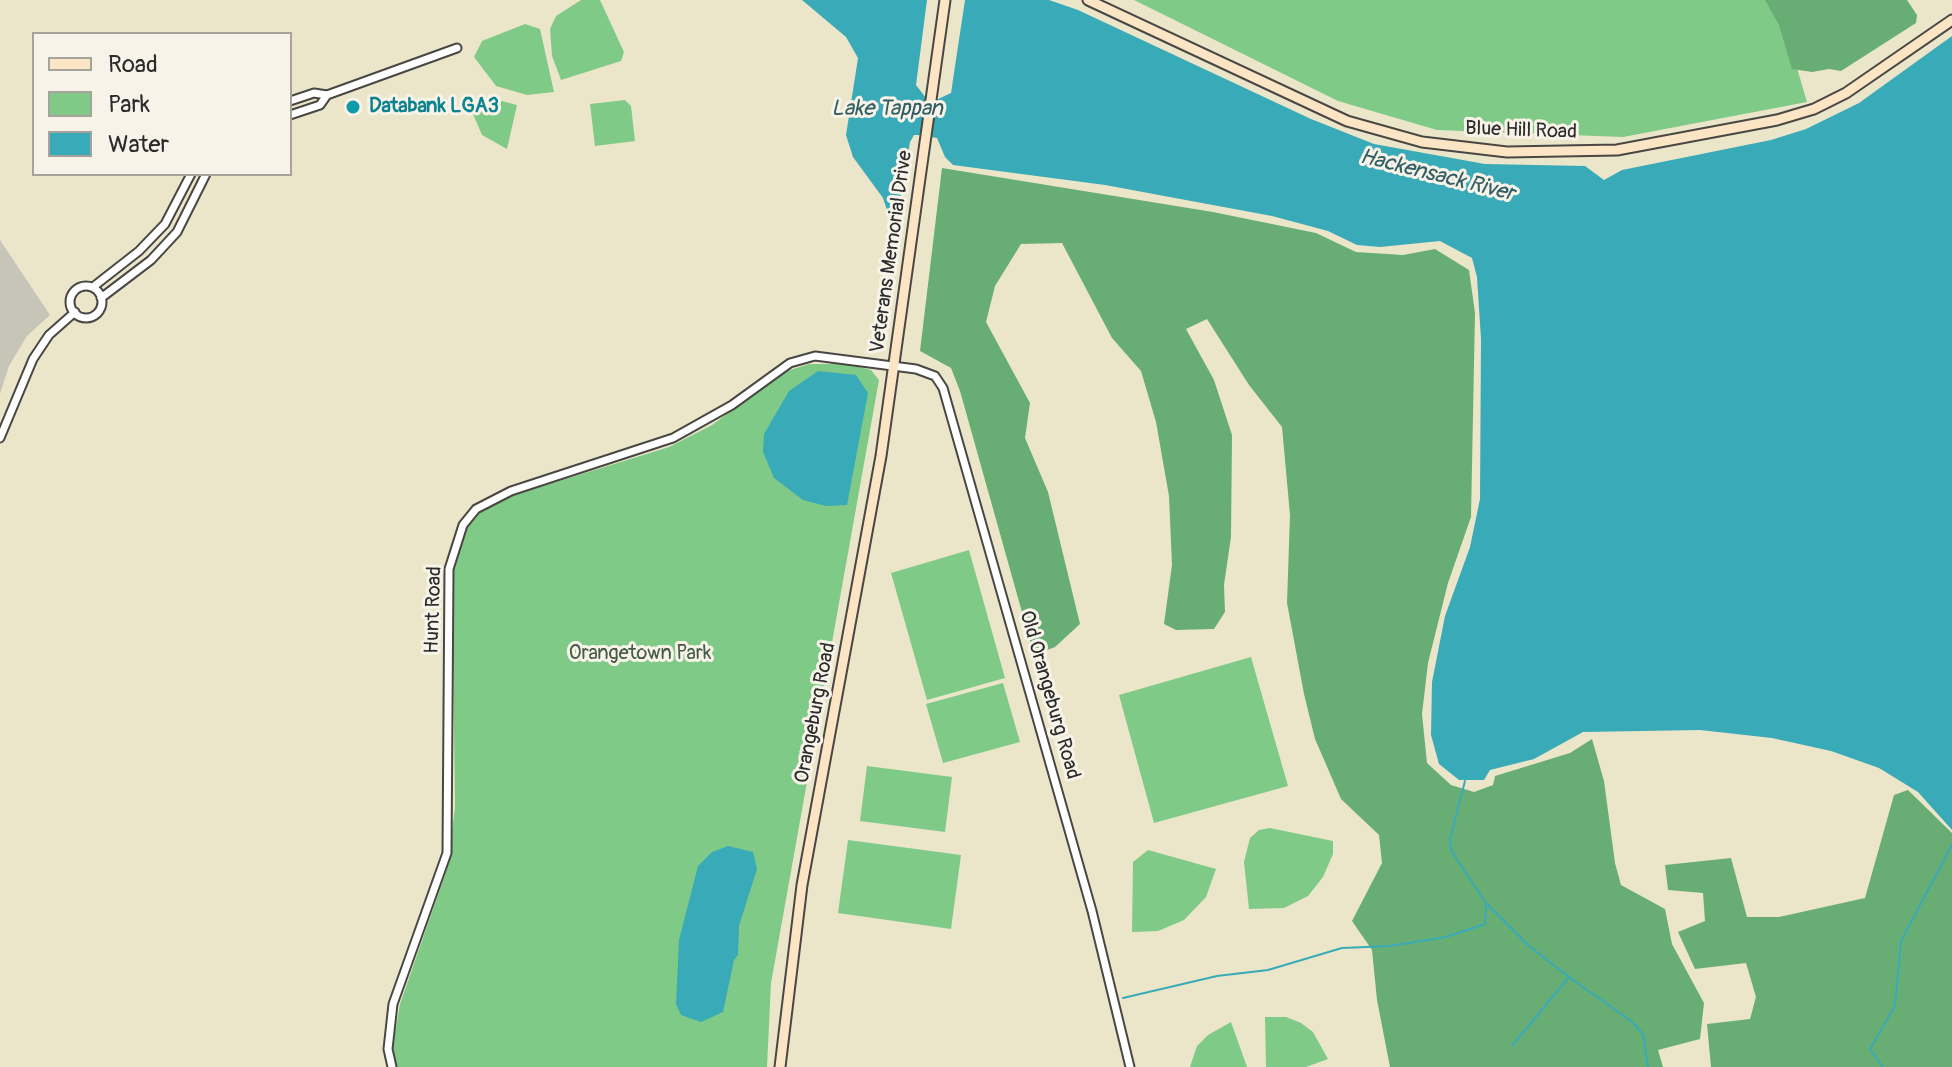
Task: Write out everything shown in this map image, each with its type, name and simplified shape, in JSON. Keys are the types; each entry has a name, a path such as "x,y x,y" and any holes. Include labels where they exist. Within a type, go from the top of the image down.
{"main road":[{"name":"Veterans Memorial Drive","path":"894,366 945,0"},
{"name":"Blue Hill Road","path":"1088,0 1347,121 1422,142 1522,152 1604,151 1663,144 1814,109 1857,87 1952,20"},
{"name":"Orangeburg Road","path":"780,1067 799,899 881,456 894,366"}],"street":[{"path":"292,100 314,93 327,95 457,48"},
{"path":"292,114 320,105 327,95"},
{"path":"93,287 101,298 100,309 92,316 82,317 75,312 70,301 74,291 83,286 93,287 129,259 166,221 190,176"},
{"path":"101,298 137,270 179,230 205,176"},
{"path":"166,221 179,230"},
{"path":"129,259 137,270"},
{"path":"0,438 33,359 49,335 75,312"},
{"name":"Hunt Road","path":"392,1067 388,1049 393,1004 447,853 449,580 454,546 463,525 476,509 511,491 673,438 708,420 778,371 801,359 830,356 894,366"},
{"name":"Old Orangeburg Road","path":"894,366 935,376 949,401 1098,934 1130,1067"}],"shaded area":[{"path":"0,240 50,315 27,336 9,366 0,394"}],"green space":[{"path":"581,0 600,0 624,52 621,61 561,80 552,56 550,29 556,16"},
{"path":"1134,0 1777,0 1807,102 1623,137 1437,130 1338,101"},
{"path":"1765,0 1907,0 1917,15 1916,23 1841,71 1792,69 1779,25"},
{"path":"525,24 540,29 554,92 527,95 496,86 474,57 482,41"},
{"path":"491,98 517,105 507,149 482,135 469,105"},
{"path":"625,100 631,106 635,141 595,146 590,104"},
{"path":"942,168 1213,212 1316,233 1356,252 1403,255 1435,249 1469,270 1475,313 1471,517 1448,583 1428,663 1422,714 1427,763 1451,785 1474,792 1493,785 1495,776 1570,753 1592,739 1604,781 1621,885 1665,909 1672,944 1704,1003 1700,1039 1658,1050 1663,1067 1390,1067 1377,1000 1372,950 1352,921 1382,863 1379,835 1341,799 1315,739 1304,694 1287,603 1290,515 1282,427 1249,385 1207,319 1186,329 1214,380 1232,435 1231,537 1224,585 1225,612 1214,629 1176,630 1164,624 1172,565 1169,496 1156,422 1141,371 1112,338 1062,243 1021,244 995,286 986,322 1030,403 1025,438 1048,492 1080,624 1055,647 1034,655 960,391 951,368 920,351"},
{"name":"Orangetown Park","path":"809,364 849,364 871,370 879,380 771,983 767,1067 396,1067 392,1051 400,1004 447,869 450,848 455,807 452,573 460,540 472,517 495,501 669,447 712,425 784,372"},
{"path":"969,550 1005,678 927,700 891,573"},
{"path":"1251,657 1288,786 1154,823 1119,695"},
{"path":"1003,683 1020,742 943,763 926,704"},
{"path":"867,766 952,777 945,832 860,821"},
{"path":"1908,790 1952,833 1952,1067 1711,1067 1707,1024 1750,1019 1756,997 1746,963 1695,969 1678,932 1705,921 1703,893 1668,890 1665,865 1731,858 1747,917 1779,917 1865,898 1894,795"},
{"path":"1270,828 1333,841 1333,854 1323,877 1308,896 1284,908 1249,909 1244,862 1250,838 1259,830"},
{"path":"848,840 961,855 951,929 838,913"},
{"path":"1148,850 1216,869 1206,897 1184,920 1158,931 1132,932 1133,862"},
{"path":"1265,1017 1286,1017 1301,1023 1313,1032 1328,1059 1306,1067 1266,1067"},
{"path":"1231,1022 1247,1067 1190,1067 1197,1046 1208,1035"}],"water":[{"path":"802,0 927,0 916,85 926,98 938,99 951,93 965,0 1049,0 1078,10 1311,119 1374,144 1485,164 1585,166 1604,180 1622,170 1771,140 1806,129 1859,103 1952,36 1952,830 1918,792 1879,768 1831,751 1772,738 1700,730 1583,732 1534,759 1490,770 1484,780 1459,780 1439,764 1431,735 1432,682 1445,616 1470,547 1480,499 1481,339 1477,277 1472,258 1440,241 1380,247 1357,245 1328,231 1272,216 1105,185 953,165 945,157 937,138 921,135 914,135 910,142 896,221 889,216 883,198 853,157 846,135 858,58 846,37"},
{"path":"818,371 856,375 868,393 847,505 826,506 803,500 774,478 763,452 764,434 789,391"},
{"path":"728,846 753,852 757,869 739,926 738,955 734,960 723,1012 701,1022 681,1015 676,1004 679,940 698,866 712,852"}],"waterway":[{"path":"1123,998 1217,976 1268,970 1342,948 1390,946 1446,937 1485,924 1486,903 1452,852 1450,839 1465,781"},
{"path":"1883,1067 1870,1049 1895,1006 1901,941 1952,845"},
{"path":"1487,904 1529,946 1569,977 1512,1046"},
{"path":"1569,977 1631,1021 1643,1034 1648,1067"}],"place":[{"name":"Databank LGA3","path":"353,107"}],"water label":[{"name":"Lake Tappan","path":"887,109"},
{"name":"Hackensack River","path":"1437,176"}]}
